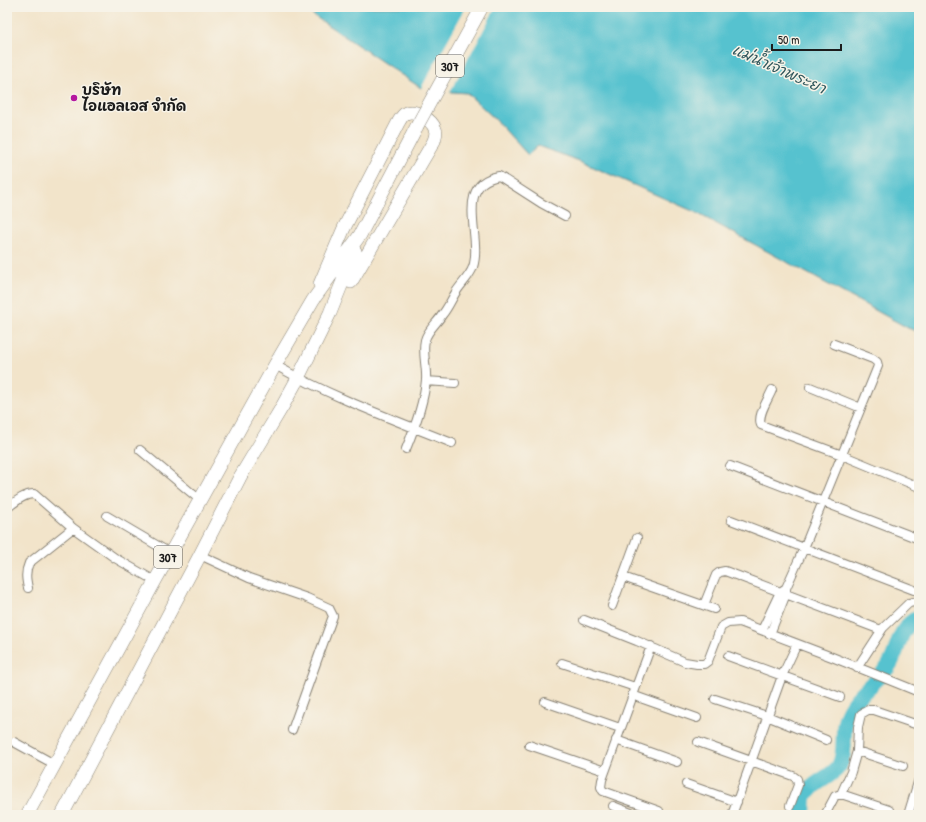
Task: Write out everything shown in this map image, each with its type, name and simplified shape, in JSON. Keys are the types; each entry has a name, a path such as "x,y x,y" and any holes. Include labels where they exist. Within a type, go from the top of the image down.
{"main road":[{"name":"307","path":"27,815 170,553 275,365 313,300 360,235 482,7"},
{"path":"313,300 344,228 398,123 402,116 407,113 418,113 436,130 434,141 348,286 330,313"},
{"name":"307","path":"62,815 240,477 298,378 330,313 349,268 360,235"}],"street":[{"path":"406,449 414,428 426,381 425,340 473,268 475,258 472,215 474,196 481,183 489,178 499,176 541,203 565,216"},
{"path":"762,630 784,592 804,548 878,366 877,362 873,359 834,344"},
{"path":"275,365 298,378 349,402 452,443"},
{"path":"426,381 455,383"},
{"path":"810,387 861,408"},
{"path":"772,390 760,416 761,425 842,455 919,487"},
{"path":"140,450 200,500"},
{"path":"730,466 919,539"},
{"path":"7,508 25,496 34,494 73,528 115,558 155,581"},
{"path":"107,516 170,553"},
{"path":"731,520 914,590"},
{"path":"28,588 26,569 29,563 73,528"},
{"path":"612,606 624,577 637,538"},
{"path":"200,555 249,578 307,598 329,608 332,612 333,616 292,730"},
{"path":"704,605 716,576 720,572 725,571 784,592 881,630"},
{"path":"624,577 714,609"},
{"path":"770,634 784,592"},
{"path":"859,669 881,630 909,603 919,601"},
{"path":"584,620 651,646 685,662 697,664 704,664 708,661 721,627 728,623 740,622 919,692"},
{"path":"732,815 782,676 797,644"},
{"path":"651,646 620,728 601,787 604,791 659,811"},
{"path":"728,656 840,698"},
{"path":"562,663 635,687"},
{"path":"632,695 697,718"},
{"path":"715,699 767,716 826,740"},
{"path":"544,702 620,728"},
{"path":"841,794 851,772 857,751 858,727 861,714 868,710 874,710 915,724"},
{"path":"616,740 677,762"},
{"path":"14,742 54,764"},
{"path":"698,742 752,760 793,776 797,779 798,784 790,806"},
{"path":"529,745 605,771"},
{"path":"857,751 903,766"},
{"path":"908,815 919,779"},
{"path":"686,784 736,802"},
{"path":"825,815 835,796 841,794 889,810"},
{"path":"613,806 636,815"}],"water":[{"name":"แม่น้ำเจ้าพระยา","path":"301,7 919,7 919,332 908,328 695,212 582,162 538,146 528,155 495,119 467,93 424,90"}],"pier":[{"path":"466,7 496,7 449,94 424,92 420,90"}],"waterway":[{"path":"803,815 804,796 814,786 834,772 839,766 843,755 844,730 849,710 858,697 888,667 906,627 919,617"}],"place":[{"name":"บริษัท ไอแอลเอส จำกัด","path":"74,98"}]}
